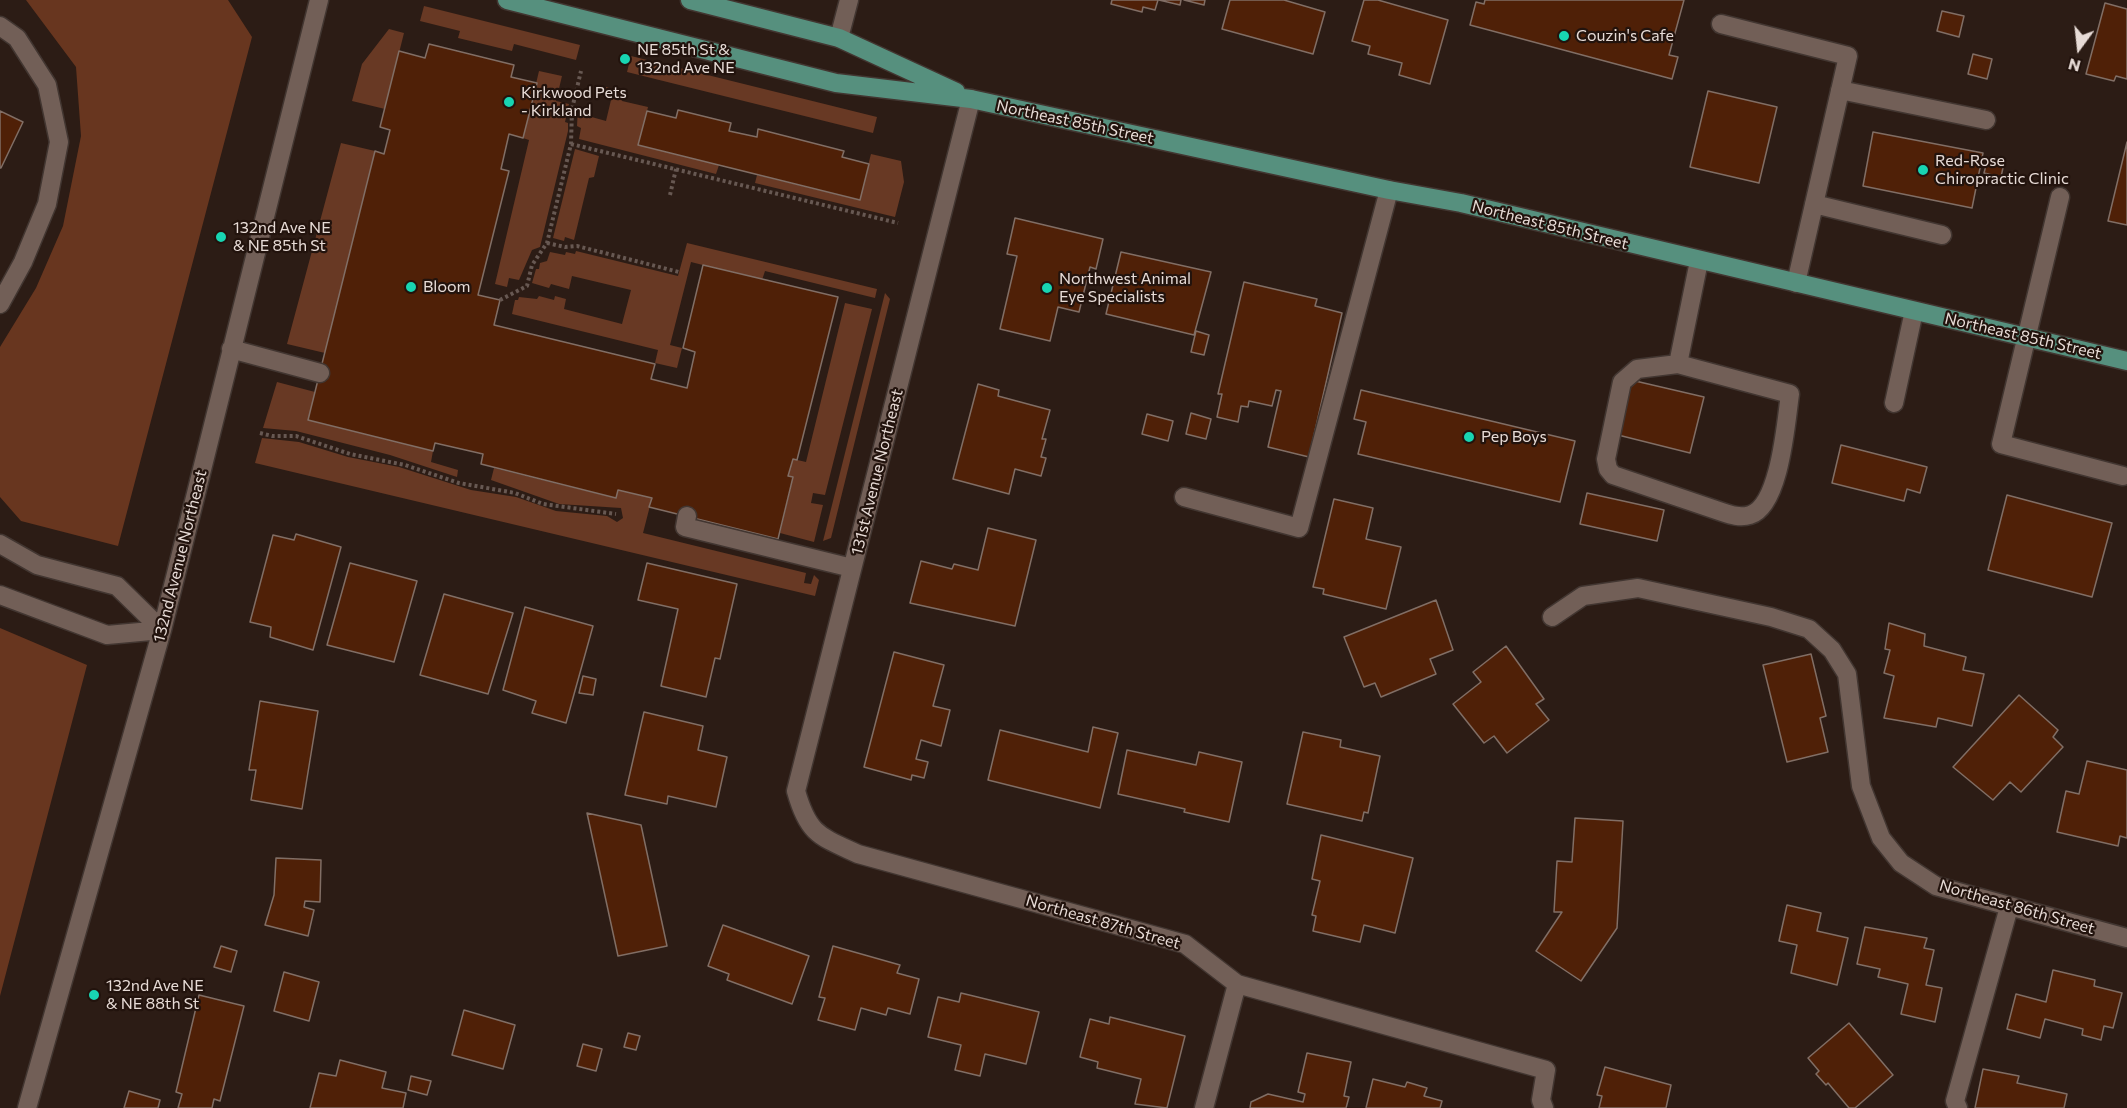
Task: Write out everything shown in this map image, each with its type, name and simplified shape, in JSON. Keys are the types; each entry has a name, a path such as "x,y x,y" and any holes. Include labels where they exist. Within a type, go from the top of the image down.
{"main road":[{"name":"Northeast 85th Street","path":"507,0 836,83 971,99 1389,190 1461,203 2127,361"},
{"name":"Northeast 85th Street","path":"690,0 839,38 971,99"}],"street":[{"name":"132nd Avenue Northeast","path":"27,1108 162,630 318,0"},
{"path":"839,38 849,0"},
{"path":"1721,24 1848,56 1796,283"},
{"path":"0,26 17,38 47,85 59,142 46,204 22,262 0,304"},
{"path":"1840,90 1986,120"},
{"name":"131st Avenue Northeast","path":"823,838 803,818 796,791 971,99"},
{"path":"1184,497 1299,528 1389,190"},
{"path":"2061,196 2001,444 2123,476"},
{"path":"1814,204 1942,235"},
{"path":"1678,364 1699,261"},
{"path":"1894,403 1914,311"},
{"path":"231,349 320,373"},
{"path":"1678,364 1790,394 1778,470 1766,503 1751,515 1738,517 1722,512 1613,475 1608,469 1606,459 1622,382 1636,369 1678,364"},
{"path":"687,516 685,527 852,568"},
{"path":"0,544 37,565 117,586 162,630"},
{"name":"Northeast 86th Street","path":"1552,617 1583,596 1638,588 1771,617 1809,629 1832,650 1847,674 1861,786 1881,838 1901,863 1936,886 2127,938"},
{"path":"0,595 107,635 162,630"},
{"name":"Northeast 87th Street","path":"823,838 858,854 1185,944 1237,984 1546,1070 1541,1100 1544,1108"},
{"path":"1958,1108 1955,1101 2009,907"},
{"path":"1204,1108 1237,984"}],"path":[{"path":"500,300 527,286 532,265 547,243 571,144 572,109 581,71"},
{"path":"571,144 898,223"},
{"path":"670,195 676,170"},
{"path":"547,243 564,247 577,246 679,272"},
{"path":"260,433 272,436 296,436 350,454 405,465 459,483 515,493 543,504 616,514"}],"shaded area":[{"path":"26,0 228,0 252,37 118,546 21,521 0,497 0,347 36,288 63,226 81,136 76,67"},
{"path":"424,6 580,45 576,60 514,44 512,51 458,38 460,31 420,21"},
{"path":"389,29 404,33 385,109 352,101 362,64"},
{"path":"631,56 877,117 873,133 627,72"},
{"path":"539,71 562,76 556,101 569,104 565,122 568,123 568,131 540,247 532,250 519,280 509,278 507,287 495,284 529,140 523,138"},
{"path":"606,87 624,92 622,101 648,107 639,145 719,165 716,174 579,139 581,128 577,126 578,107 590,110 588,116 606,121 611,100 604,97"},
{"path":"341,143 375,151 325,353 287,344"},
{"path":"575,149 599,156 594,177 589,178 574,240 565,237 564,241 553,238"},
{"path":"871,154 901,161 904,182 895,217 755,183 757,175 859,200"},
{"path":"687,243 877,289 875,298 765,271 762,280 691,262 670,345 682,348 677,368 655,363 658,350 512,314 515,300 519,297 537,299 539,296 554,300 555,296 566,299 564,309 622,324 631,290 572,276 569,289 551,284 549,288 532,283 540,263 547,261 550,252 565,255 566,252 575,254 576,251 678,276"},
{"path":"885,293 890,299 831,538 823,541"},
{"path":"845,303 872,309 825,495 813,493 811,503 823,505 814,542 780,533 793,478 788,476 793,459 806,462"},
{"path":"277,382 315,392 308,420 433,451 431,462 458,470 457,477 390,455 296,431 263,428"},
{"path":"262,438 299,442 348,457 399,467 471,490 516,497 556,511 607,516 617,522 623,518 621,508 559,504 491,480 494,468 615,498 618,490 652,498 643,533 806,573 804,583 811,584 814,575 819,580 815,596 255,463"},
{"path":"0,628 87,665 0,996"}],"building":[{"path":"1112,0 1158,0 1155,10 1143,7 1142,12 1111,4"},
{"path":"1159,0 1181,0 1180,5"},
{"path":"1184,0 1205,0 1204,5"},
{"path":"1230,0 1284,0 1325,12 1313,54 1222,29"},
{"path":"1364,0 1378,0 1448,20 1430,84 1399,75 1402,63 1368,54 1370,46 1352,41"},
{"path":"1485,0 1684,0 1669,55 1678,57 1672,79 1470,25 1476,2 1484,4"},
{"path":"2105,3 2127,9 2127,79 2116,76 2114,81 2086,74"},
{"path":"1942,11 1964,16 1959,37 1937,31"},
{"name":"Bloom","path":"429,44 514,65 511,77 537,83 523,138 509,134 501,169 509,171 478,295 500,300 494,325 655,364 651,379 687,388 695,352 683,348 703,265 838,297 797,460 793,459 788,476 793,477 778,539 649,507 652,498 618,490 616,498 481,464 483,454 435,443 433,451 308,420 375,151 384,154 390,130 380,127 399,51 425,58"},
{"path":"1973,54 1992,59 1987,79 1968,74"},
{"path":"1708,91 1777,107 1759,183 1690,167"},
{"path":"678,110 731,123 729,131 757,137 758,129 844,151 842,157 869,164 860,200 638,145 647,111 676,118"},
{"path":"0,111 23,122 1,168 0,168"},
{"name":"Red-Rose Chiropractic Clinic","path":"1873,132 1983,153 1972,208 1863,186"},
{"path":"2127,142 2127,225 2108,221"},
{"path":"1988,158 2004,163 2001,177 1984,173"},
{"name":"Northwest Animal Eye Specialists","path":"1015,218 1103,239 1096,269 1090,267 1079,312 1058,307 1050,341 1000,329 1017,256 1007,254"},
{"path":"1121,252 1211,272 1194,335 1106,314"},
{"path":"1244,282 1317,299 1315,306 1342,313 1309,457 1268,447 1281,391 1276,390 1272,406 1249,401 1248,407 1241,406 1238,422 1217,417 1222,394 1218,394"},
{"path":"1196,331 1209,335 1204,355 1191,352"},
{"path":"1631,380 1704,397 1690,453 1618,435"},
{"path":"978,384 999,390 998,396 1050,410 1042,439 1046,439 1041,457 1046,458 1041,476 1015,469 1009,494 953,479"},
{"path":"1361,390 1575,441 1560,502 1358,454 1366,422 1354,419"},
{"path":"1191,413 1211,419 1206,439 1186,434"},
{"path":"1147,414 1173,421 1168,441 1142,434"},
{"path":"1841,445 1927,467 1920,493 1907,489 1904,501 1832,483"},
{"path":"1587,493 1664,510 1657,541 1580,524"},
{"path":"2007,495 2112,523 2092,597 1988,570"},
{"path":"1334,499 1373,508 1366,539 1401,547 1386,609 1323,594 1324,589 1313,587"},
{"path":"988,528 1036,540 1015,626 910,603 921,561 952,569 954,564 978,570"},
{"path":"296,534 341,547 313,650 270,637 271,627 250,622 273,535 294,540"},
{"path":"350,563 417,581 394,662 327,645"},
{"path":"647,563 737,584 720,659 715,658 706,697 661,686 678,609 638,600"},
{"path":"444,594 513,613 488,694 420,675"},
{"path":"1436,600 1453,650 1430,659 1436,674 1381,697 1375,683 1364,687 1344,637"},
{"path":"525,607 593,626 566,723 532,713 536,701 503,690"},
{"path":"1889,623 1925,634 1924,646 1966,657 1963,670 1984,674 1972,726 1938,718 1936,727 1884,718 1894,676 1884,673 1890,650 1885,649"},
{"path":"1506,646 1544,699 1536,704 1549,720 1507,753 1494,736 1484,743 1453,704 1481,682 1473,672"},
{"path":"894,652 944,665 933,706 950,710 941,746 921,740 916,759 928,762 924,778 912,775 911,780 864,767"},
{"path":"1811,654 1826,716 1820,718 1828,752 1787,762 1763,665"},
{"path":"583,676 596,679 593,695 579,693"},
{"path":"2019,695 2058,730 2053,737 2063,747 2021,792 2010,782 1993,800 1953,767"},
{"path":"260,701 318,711 302,809 251,800 256,770 249,770"},
{"path":"644,712 703,726 698,750 727,757 716,807 668,796 667,804 625,795"},
{"path":"1093,727 1118,733 1100,808 988,780 1000,730 1088,752"},
{"path":"1303,732 1341,740 1340,747 1380,756 1368,813 1364,812 1362,821 1287,804"},
{"path":"1127,750 1196,765 1199,752 1242,762 1229,822 1184,812 1185,809 1118,794"},
{"path":"2087,761 2127,770 2127,838 2120,836 2118,846 2057,832 2066,791 2079,794"},
{"path":"587,813 641,825 667,946 618,956"},
{"path":"1575,818 1623,821 1617,928 1581,981 1536,951 1562,912 1554,912 1557,861 1572,862"},
{"path":"1321,835 1413,858 1395,933 1364,925 1360,942 1313,931 1316,916 1312,915 1320,881 1312,879"},
{"path":"276,858 321,860 320,902 305,901 304,907 314,910 308,936 265,925 274,895"},
{"path":"1787,905 1821,913 1817,931 1848,938 1837,985 1791,973 1797,945 1779,941"},
{"path":"723,925 809,956 792,1004 727,980 729,974 708,966"},
{"path":"1865,927 1927,938 1924,948 1934,950 1926,985 1942,988 1935,1022 1901,1014 1908,984 1878,977 1880,969 1857,964"},
{"path":"221,946 237,951 231,972 214,967"},
{"path":"833,946 900,965 897,973 919,979 910,1014 888,1008 886,1015 861,1008 855,1030 818,1020 825,998 819,997"},
{"path":"2053,970 2095,980 2094,986 2122,993 2113,1028 2104,1026 2101,1040 2082,1035 2083,1029 2045,1019 2040,1038 2007,1029 2016,994 2046,1002"},
{"path":"284,972 319,982 309,1021 274,1011"},
{"path":"961,993 1039,1012 1026,1064 985,1054 980,1076 955,1070 961,1045 928,1037 938,997 959,1002"},
{"path":"199,995 244,1006 220,1101 214,1099 212,1108 178,1108 182,1094 176,1092"},
{"path":"464,1010 515,1025 503,1069 452,1055"},
{"path":"1110,1017 1185,1036 1167,1108 1135,1104 1141,1079 1097,1068 1098,1062 1080,1057 1090,1019 1109,1024"},
{"path":"1849,1023 1893,1075 1855,1108 1849,1108 1828,1083 1826,1085 1816,1074 1819,1071 1808,1058"},
{"path":"628,1033 640,1036 636,1050 624,1047"},
{"path":"583,1044 602,1049 596,1071 577,1066"},
{"path":"1307,1053 1351,1062 1344,1096 1349,1097 1346,1108 1250,1108 1251,1102 1268,1094 1303,1102 1305,1094 1298,1092"},
{"path":"340,1060 386,1072 382,1088 406,1093 403,1108 310,1108 319,1073 336,1076"},
{"path":"1605,1067 1671,1085 1666,1108 1599,1108 1602,1096 1597,1095"},
{"path":"1983,1069 2019,1076 2017,1083 2067,1094 2064,1108 1975,1108"},
{"path":"411,1076 431,1081 427,1095 408,1090"},
{"path":"1373,1079 1405,1087 1407,1082 1427,1088 1424,1096 1442,1101 1440,1108 1366,1108"},
{"path":"129,1091 160,1100 158,1108 124,1108"}],"place":[{"name":"Couzin's Cafe","path":"1564,36"},
{"name":"NE 85th St & 132nd Ave NE","path":"625,59"},
{"name":"Kirkwood Pets - Kirkland","path":"509,102"},
{"name":"Red-Rose Chiropractic Clinic","path":"1923,170"},
{"name":"132nd Ave NE & NE 85th St","path":"221,237"},
{"name":"Bloom","path":"411,287"},
{"name":"Northwest Animal Eye Specialists","path":"1047,288"},
{"name":"Pep Boys","path":"1469,437"},
{"name":"132nd Ave NE & NE 88th St","path":"94,995"}]}
